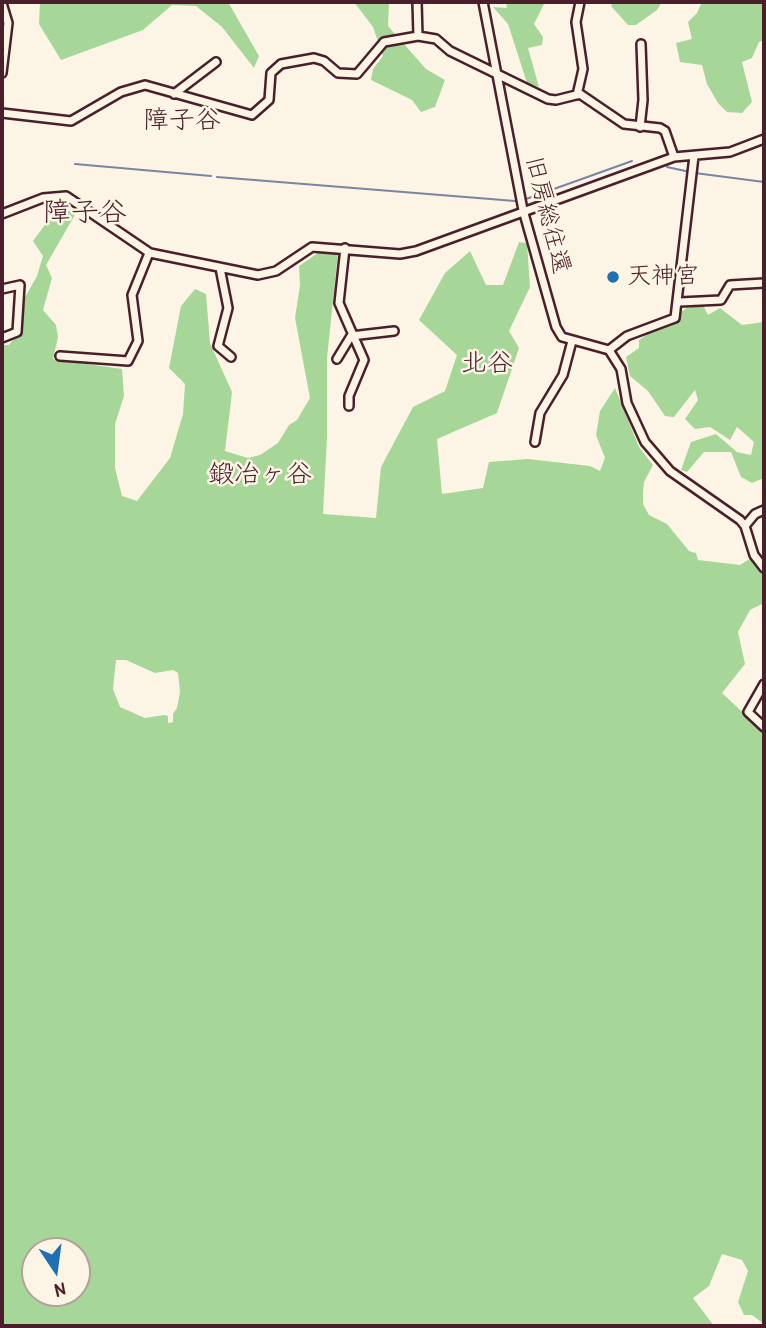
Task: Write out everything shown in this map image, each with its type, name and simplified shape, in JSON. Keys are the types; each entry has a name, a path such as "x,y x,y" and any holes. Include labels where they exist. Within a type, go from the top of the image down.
{"street":[{"path":"417,2 418,36"},
{"name":"旧房総往還","path":"483,2 523,210 556,327 562,337 572,341"},
{"path":"578,95 583,69 576,22 580,2"},
{"path":"2,3 8,23 2,73"},
{"path":"2,113 71,121 121,92 140,86 252,115 269,100 271,74 281,64 314,58 324,61 338,73 358,74 384,43 418,36 436,38 450,51 548,99 578,95 624,124 665,131 674,157"},
{"path":"640,127 643,100 641,44"},
{"path":"174,94 216,62"},
{"path":"3,210 43,198 66,196 149,253 258,275 276,271 312,247 410,253 674,157 730,152 764,139"},
{"path":"609,350 627,336 675,318 680,302 694,156"},
{"path":"345,248 338,303 364,360 349,396 349,406"},
{"path":"60,356 128,360 138,341 132,295 149,253"},
{"path":"219,268 228,308 218,346 231,357"},
{"path":"680,302 721,300 730,285 764,284"},
{"path":"2,289 20,285 17,332 2,338"},
{"path":"351,335 394,331"},
{"path":"337,359 351,335"},
{"path":"535,442 540,413 563,375 572,341 609,350 621,369 627,403 645,442 670,471 745,526 754,555 764,568"},
{"path":"745,526 755,514 764,510"},
{"path":"764,684 748,712 764,727"}],"green space":[{"path":"40,2 228,2 259,56 254,68 222,27 196,6 172,5 143,30 61,60 39,24"},
{"path":"354,2 389,2 388,26 426,69 445,80 435,107 421,112 412,100 371,80 373,69 383,56 373,27"},
{"path":"506,2 545,2 534,24 543,37 542,45 528,48 539,87 527,83 508,24 493,7 507,8"},
{"path":"612,2 662,2 657,10 636,25 628,25 611,6"},
{"path":"702,2 764,2 764,40 759,42 752,58 742,62 752,102 742,113 727,112 718,103 707,84 702,65 680,62 676,43 692,39 688,22 697,13"},
{"path":"58,207 76,213 46,265 52,278 43,310 56,325 58,337 53,359 122,369 124,396 115,424 115,468 122,496 137,501 170,458 183,414 185,384 169,368 181,306 195,289 206,294 210,343 232,392 225,451 248,458 260,455 278,443 289,425 297,420 310,398 295,318 300,285 299,266 318,253 338,253 327,358 323,514 376,518 381,467 413,407 445,391 457,355 419,320 445,273 470,251 486,285 503,285 519,242 527,243 530,287 509,331 519,348 497,413 437,439 442,494 483,488 489,462 528,459 590,466 600,471 605,458 596,435 600,411 615,388 639,447 653,465 644,482 643,493 643,504 649,515 667,524 689,551 696,553 698,560 740,565 751,558 764,573 764,603 750,610 738,632 745,664 722,693 764,732 764,1324 752,1315 744,1315 738,1302 748,1271 742,1260 722,1254 709,1286 693,1298 714,1326 2,1326 2,345 9,345 21,330 23,301 37,276 43,256 33,241","holes":["116,660 126,660 155,673 173,670 178,673 180,692 173,722 168,723 168,716 145,718 120,707 113,689"]},
{"path":"703,305 708,315 720,308 742,325 764,322 764,478 752,483 741,477 731,452 704,452 687,472 681,470 691,442 716,434 737,452 751,455 754,442 737,427 730,440 710,427 695,429 685,419 698,400 695,390 674,417 665,416 648,391 630,376 626,357 639,348 639,340 687,308"}],"waterway":[{"path":"526,199 632,161"},
{"path":"75,164 211,176"},
{"path":"667,167 690,172"},
{"path":"695,173 764,182"},
{"path":"217,177 515,201"}],"place":[{"name":"天神宮","path":"613,277"}],"district":[{"name":"障子谷","path":"182,121"},
{"name":"障子谷","path":"85,214"},
{"name":"北谷","path":"487,364"},
{"name":"鍛冶ヶ谷","path":"260,475"}]}
